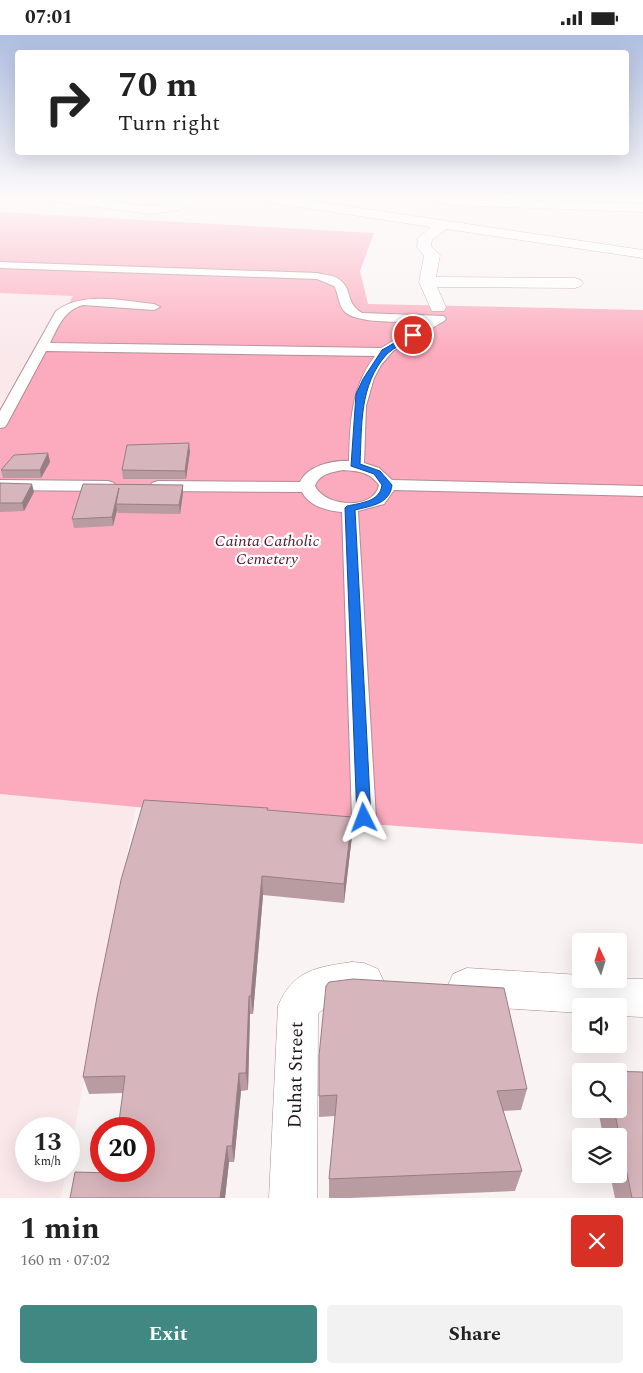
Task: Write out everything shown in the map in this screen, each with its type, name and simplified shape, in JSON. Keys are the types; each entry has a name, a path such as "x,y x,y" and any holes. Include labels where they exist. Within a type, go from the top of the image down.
{"street":[{"path":"428,251 432,255 428,282 439,313"},
{"path":"625,251 643,254"},
{"path":"428,282 575,283"},
{"name":"Duhat Street","path":"293,1198 298,1005 318,986 352,981 643,998"}],"lane":[{"path":"0,265 317,276 331,280 340,286 345,303 350,311 359,316 439,313"},
{"path":"0,424 60,313 77,303 154,307"},
{"path":"356,466 360,394 367,379 385,352 439,313"},
{"path":"43,347 385,352"},
{"path":"387,485 382,498 374,503 350,508 325,505 315,500 309,494 306,487 313,475 321,470 344,465 356,466 377,473 387,485 643,491"},
{"path":"0,485 118,486"},
{"path":"138,486 306,487"},
{"path":"350,508 364,818"}],"shaded area":[{"path":"0,293 73,296 0,430"},
{"path":"0,794 136,807 77,1117 15,1117 15,1182 64,1182 61,1198 0,1198"}],"green space":[{"name":"Cainta Catholic Cemetery","path":"0,251 367,251 360,271 368,304 643,310 643,844 136,807 0,794 0,430 73,296 0,293"}],"building":[{"path":"189,443 185,471 122,470 127,445"},
{"path":"48,453 40,470 1,470 14,455"},
{"path":"0,483 32,484 22,503 0,503"},
{"path":"83,484 183,485 179,505 116,504 119,488 112,517 72,519"},
{"path":"144,800 268,808 267,810 352,817 344,884 262,876 251,996 249,996 246,1073 239,1073 232,1146 227,1146 220,1198 70,1198 73,1182 80,1182 80,1172 90,1172 90,1182 155,1182 155,1117 120,1117 125,1076 83,1077 121,880"},
{"path":"353,979 504,988 527,1089 497,1091 522,1171 329,1179 337,1095 319,1096 319,1056 326,986 329,982"},
{"path":"627,1071 643,1072 643,1198 632,1198 627,1173 627,1128 618,1128 616,1118 627,1118"}],"route":[{"path":"364,818 350,508 363,507 374,503 382,498 387,485 377,473 367,468 356,466 358,413 360,394 367,379 385,352 413,335"}]}
